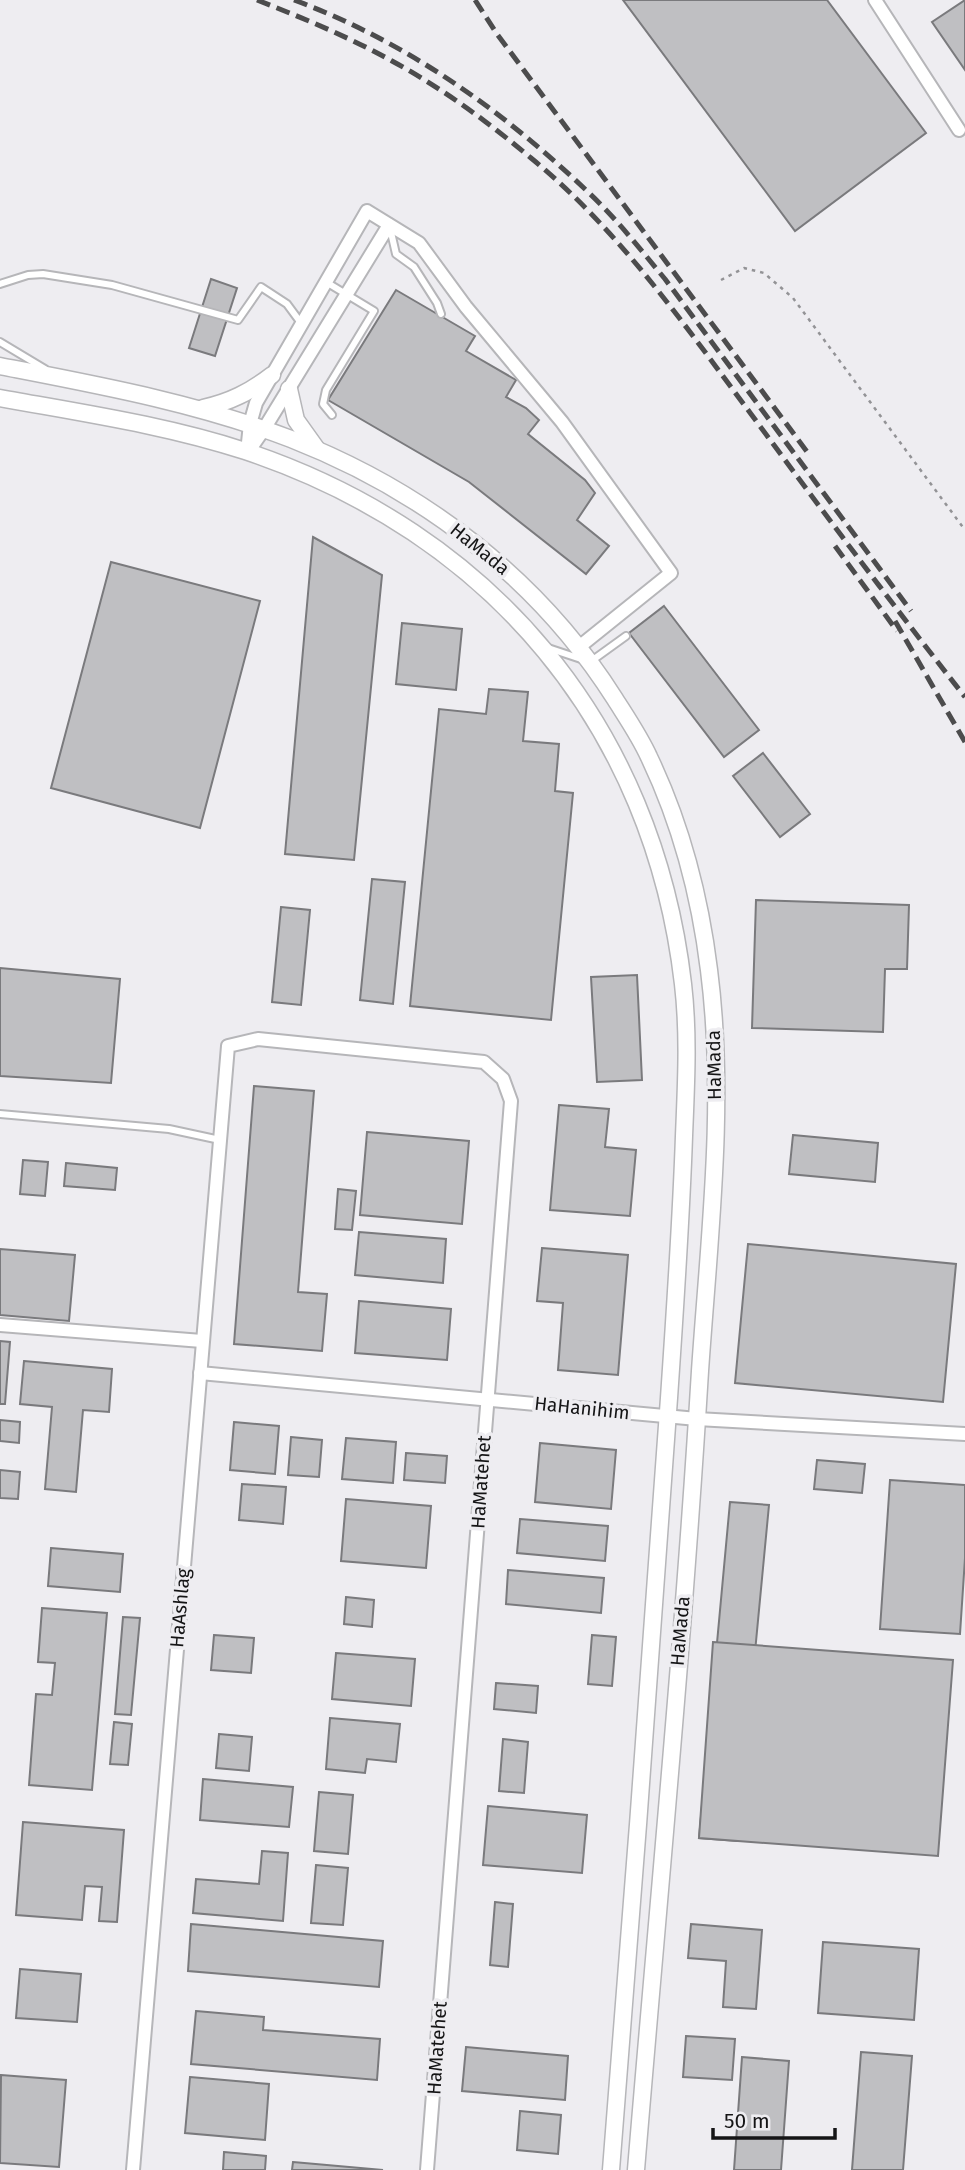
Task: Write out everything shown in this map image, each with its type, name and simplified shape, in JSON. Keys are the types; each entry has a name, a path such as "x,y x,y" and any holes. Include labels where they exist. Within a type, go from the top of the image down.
{"street":[{"path":"875,0 959,130"},
{"path":"257,427 256,403 367,211 419,243 466,307 562,422 671,573 579,647"},
{"path":"247,452 257,427 289,389 389,225"},
{"name":"HaMada","path":"0,366 139,393 257,427 318,450 409,496 465,534 516,577 590,662 647,752 684,845 700,911 715,1029 713,1169 697,1419 636,2170"},
{"path":"200,409 242,396 272,375"},
{"path":"289,389 296,419 318,450"},
{"name":"HaMada","path":"0,398 145,424 247,452 346,495 400,524 450,558 492,594 541,645 587,709 617,760 642,814 674,926 683,985 687,1055 682,1200 668,1416 611,2170"},
{"name":"HaMatehet","path":"228,1046 258,1039 484,1062 503,1079 511,1101 427,2170"},
{"name":"HaAshlag","path":"133,2170 228,1046"},
{"path":"0,1325 202,1341"},
{"name":"HaHanihim","path":"200,1373 697,1419 965,1434"}],"lane":[{"path":"389,225 396,254 414,267 441,314"},
{"path":"0,284 28,275 43,274 112,285 238,320 261,287 287,304 302,324"},
{"path":"326,282 374,311 326,390 323,404 332,415"},
{"path":"0,342 62,378"},
{"path":"541,645 563,655 590,662 626,635"},
{"path":"0,1114 169,1129 220,1140"}],"path":[{"path":"720,280 744,268 764,273 793,298 965,530"}],"building":[{"path":"623,0 827,0 926,133 795,231"},
{"path":"965,0 965,70 932,22"},
{"path":"211,279 237,288 215,356 189,348"},
{"path":"396,290 475,336 466,351 516,380 506,397 526,408 539,420 528,434 585,480 595,493 577,520 609,546 586,574 469,482 328,400"},
{"path":"313,537 382,575 354,860 285,854"},
{"path":"111,562 260,601 200,828 51,788"},
{"path":"664,606 759,730 724,757 629,633"},
{"path":"402,623 462,629 456,690 396,684"},
{"path":"489,689 528,692 523,741 559,744 555,791 573,793 551,1020 410,1006 439,709 486,714"},
{"path":"763,753 810,814 780,837 733,776"},
{"path":"372,879 405,882 393,1004 360,1000"},
{"path":"756,900 909,905 907,969 885,969 883,1032 752,1028"},
{"path":"281,907 310,910 301,1005 272,1002"},
{"path":"0,968 120,979 111,1083 0,1076"},
{"path":"637,975 642,1080 597,1082 591,977"},
{"path":"254,1086 314,1091 298,1292 327,1294 322,1351 234,1344"},
{"path":"559,1105 609,1109 605,1147 636,1150 630,1216 550,1210"},
{"path":"367,1132 469,1141 462,1224 360,1215"},
{"path":"793,1135 878,1143 875,1182 789,1174"},
{"path":"23,1160 48,1162 45,1196 20,1194"},
{"path":"66,1163 117,1168 115,1190 64,1186"},
{"path":"338,1189 356,1191 352,1230 335,1229"},
{"path":"359,1232 446,1239 443,1283 355,1275"},
{"path":"748,1244 956,1264 943,1402 735,1383"},
{"path":"542,1248 628,1255 618,1375 558,1370 563,1303 537,1301"},
{"path":"0,1249 75,1255 69,1321 0,1315"},
{"path":"359,1301 451,1309 447,1360 355,1353"},
{"path":"0,1341 10,1342 5,1404 0,1404"},
{"path":"24,1361 112,1369 109,1412 83,1410 76,1492 45,1489 52,1407 20,1404"},
{"path":"0,1420 20,1422 19,1443 0,1441"},
{"path":"234,1422 279,1426 275,1474 230,1470"},
{"path":"291,1437 322,1440 319,1477 288,1475"},
{"path":"346,1438 396,1442 393,1483 342,1479"},
{"path":"540,1443 616,1450 611,1509 535,1502"},
{"path":"406,1453 447,1456 445,1483 404,1480"},
{"path":"817,1460 865,1464 862,1493 814,1489"},
{"path":"0,1470 20,1472 18,1499 0,1498"},
{"path":"890,1480 965,1485 965,1558 960,1634 880,1629"},
{"path":"242,1484 286,1487 283,1524 239,1520"},
{"path":"346,1499 431,1506 426,1568 341,1561"},
{"path":"730,1502 769,1505 737,1841 699,1838"},
{"path":"520,1519 608,1526 605,1561 517,1553"},
{"path":"51,1548 123,1554 120,1592 48,1586"},
{"path":"508,1570 604,1578 601,1613 506,1604"},
{"path":"346,1597 374,1600 372,1627 344,1624"},
{"path":"42,1608 107,1613 92,1790 29,1785 36,1694 52,1695 55,1663 38,1662"},
{"path":"123,1617 140,1618 131,1715 115,1714"},
{"path":"214,1635 254,1638 251,1673 211,1670"},
{"path":"592,1635 616,1637 612,1686 588,1684"},
{"path":"713,1642 953,1660 938,1856 699,1838"},
{"path":"336,1653 415,1659 411,1706 332,1699"},
{"path":"496,1683 538,1686 536,1713 494,1709"},
{"path":"330,1718 400,1724 396,1762 367,1759 365,1773 326,1769"},
{"path":"114,1722 132,1724 128,1765 110,1764"},
{"path":"219,1734 252,1737 249,1771 216,1768"},
{"path":"503,1739 528,1742 524,1793 499,1791"},
{"path":"203,1779 293,1787 289,1827 200,1820"},
{"path":"319,1792 353,1795 348,1854 314,1851"},
{"path":"488,1806 587,1815 582,1873 483,1865"},
{"path":"23,1822 124,1830 117,1922 99,1921 102,1887 85,1886 82,1920 16,1915"},
{"path":"262,1851 288,1853 283,1921 193,1913 196,1879 259,1884"},
{"path":"316,1865 348,1868 343,1925 311,1923"},
{"path":"495,1902 513,1904 508,1967 490,1965"},
{"path":"191,1924 383,1941 379,1987 188,1971"},
{"path":"691,1924 762,1930 756,2009 723,2007 726,1961 688,1958"},
{"path":"823,1942 919,1949 914,2020 818,2013"},
{"path":"20,1969 81,1974 77,2022 16,2018"},
{"path":"196,2011 264,2017 263,2030 380,2039 377,2080 191,2064"},
{"path":"686,2036 735,2039 732,2080 683,2077"},
{"path":"466,2047 568,2056 565,2100 462,2091"},
{"path":"861,2052 912,2056 903,2170 852,2170"},
{"path":"742,2057 789,2061 781,2170 734,2170"},
{"path":"1,2075 66,2080 59,2167 0,2163"},
{"path":"190,2077 269,2084 265,2140 185,2133"},
{"path":"520,2111 561,2115 558,2154 517,2150"},
{"path":"224,2152 266,2156 265,2170 223,2170"},
{"path":"293,2162 383,2170 292,2170"}],"railway":[{"path":"257,0 359,44 429,82 498,131 563,186 621,247 675,312 965,697"},
{"path":"294,0 375,36 450,80 521,133 598,201 665,279 911,611"},
{"path":"475,0 497,34 808,453"},
{"path":"835,546 897,631"},
{"path":"895,621 965,742"}]}
